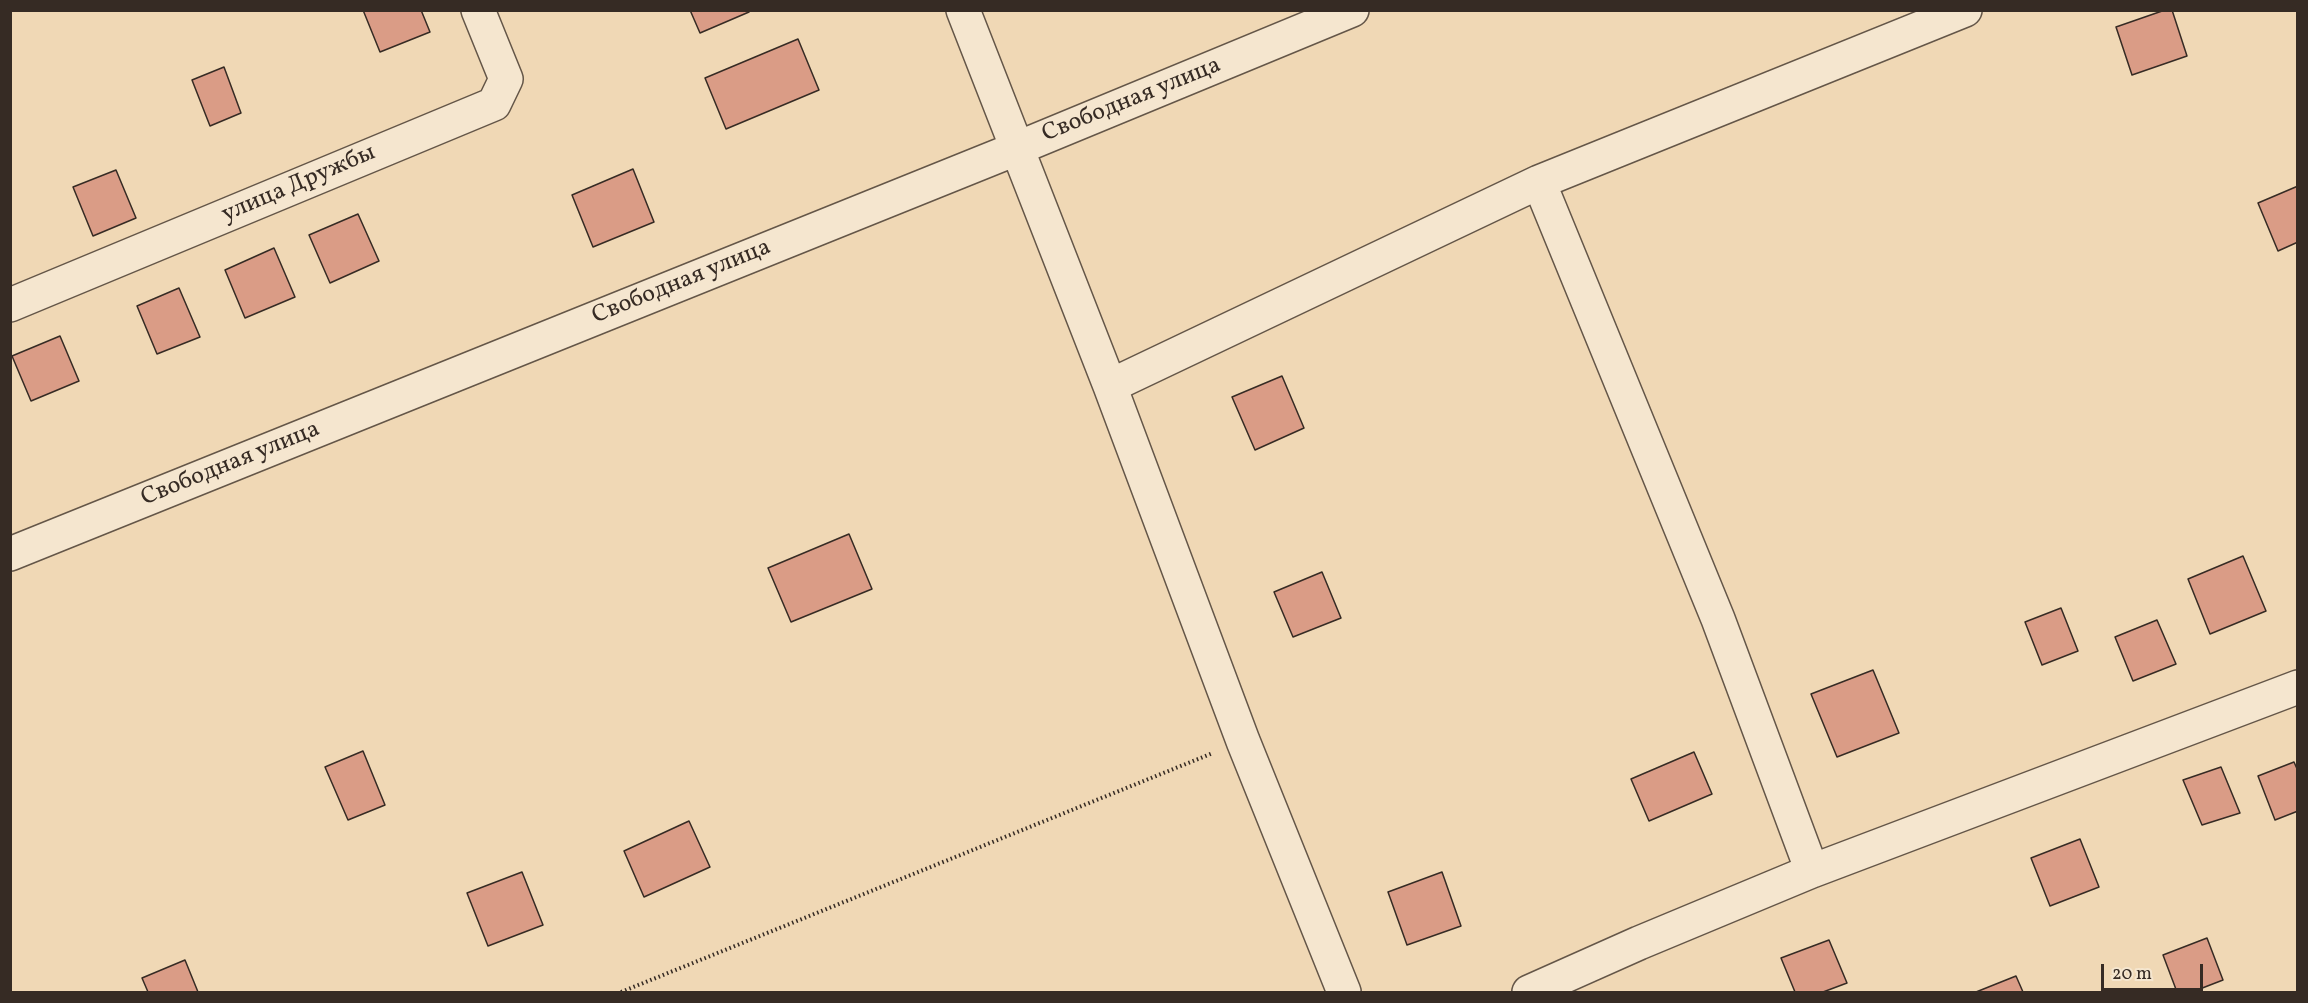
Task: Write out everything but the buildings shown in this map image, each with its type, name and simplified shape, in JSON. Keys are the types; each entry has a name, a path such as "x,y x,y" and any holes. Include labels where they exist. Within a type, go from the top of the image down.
{"street":[{"name":"улица Дружбы","path":"10,305 494,104 506,79 478,10"},
{"path":"963,10 1110,386 1242,741 1344,993"},
{"name":"Свободная улица","path":"10,554 1018,148 1352,10"},
{"path":"1110,386 1539,182 1965,10"},
{"path":"1539,182 1718,619 1812,871"},
{"path":"1529,993 1639,943 1812,871 2298,687"}],"path":[{"path":"621,993 1242,741"}]}
